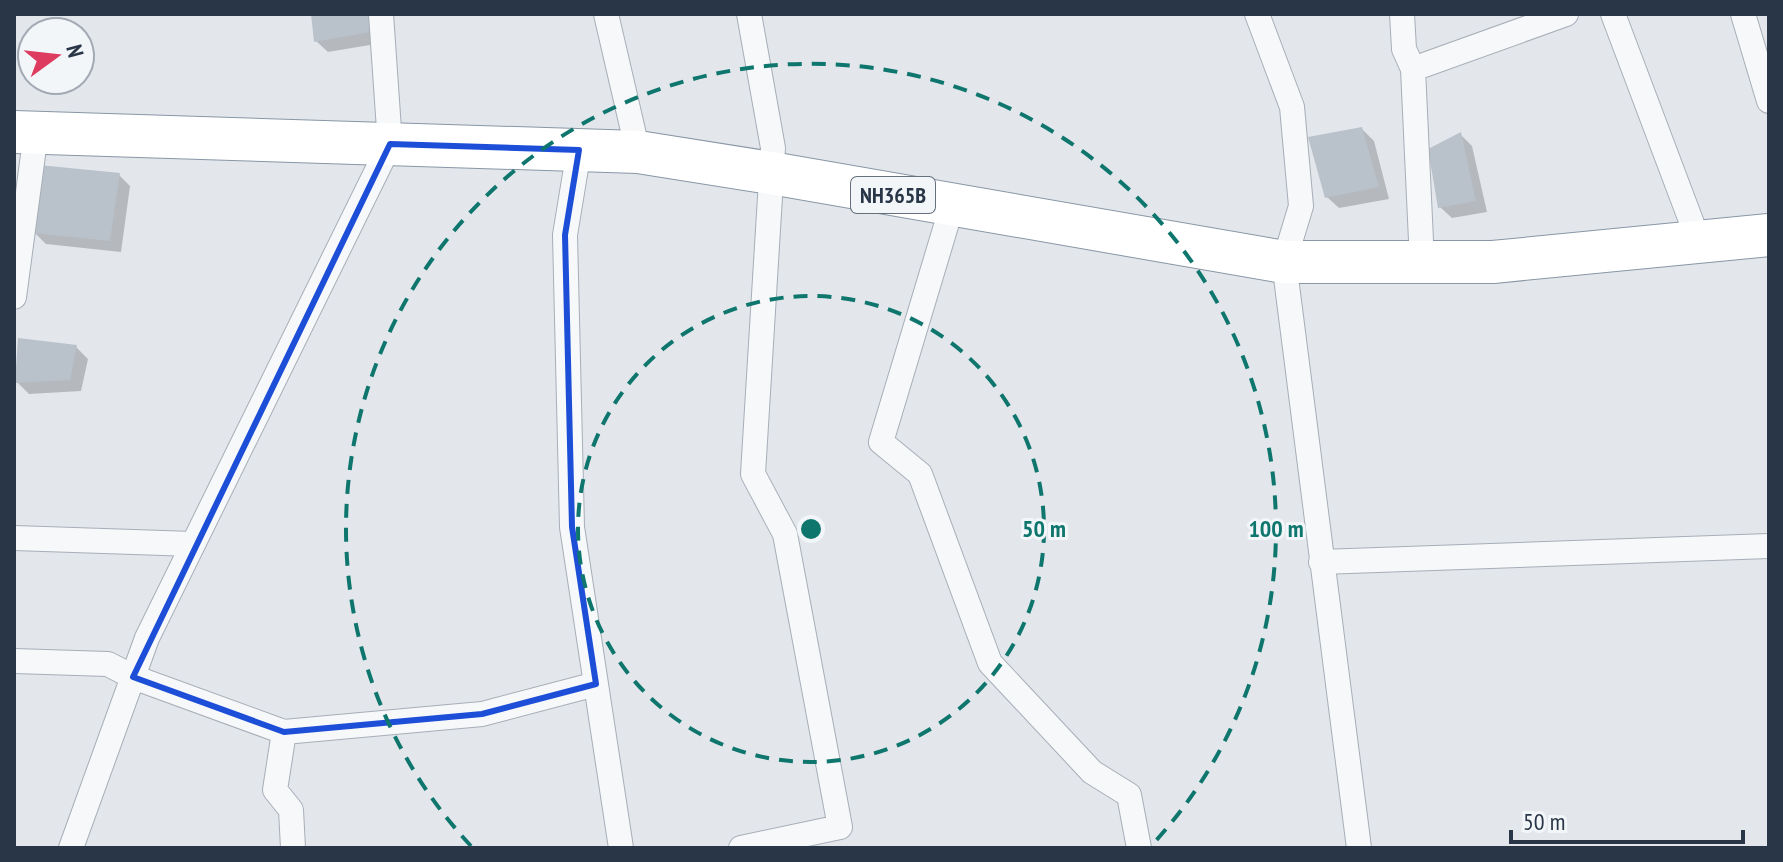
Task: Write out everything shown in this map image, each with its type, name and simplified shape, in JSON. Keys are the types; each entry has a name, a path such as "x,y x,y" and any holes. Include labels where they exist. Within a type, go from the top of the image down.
{"highway":[{"name":"NH365B","path":"25,133 638,152 1284,262 1493,262 1769,235"}],"street":[{"path":"71,848 147,638 390,144 381,14"},
{"path":"606,14 638,152"},
{"path":"741,848 841,838 785,534 753,474 773,148 749,14"},
{"path":"1257,14 1292,107 1301,206 1284,262 1359,848"},
{"path":"1402,14 1404,49 1413,69 1422,262"},
{"path":"1413,69 1566,14"},
{"path":"1613,14 1699,242"},
{"path":"1743,14 1769,101"},
{"path":"14,297 25,133"},
{"path":"579,150 565,235 572,527 621,848"},
{"path":"952,206 881,442 920,474 990,663 1092,772 1129,795 1139,848"},
{"path":"14,538 193,544"},
{"path":"1321,562 1769,546"},
{"path":"14,661 108,664 133,677 284,732 482,714 596,684"},
{"path":"284,732 275,790 291,810 293,848"}],"highlighted area":[{"path":"390,144 579,150 565,235 572,527 596,684 482,714 284,732 133,677"}],"building":[{"path":"311,14 369,14 371,32 314,42"},
{"path":"1362,127 1379,187 1325,198 1308,137"},
{"path":"1461,132 1476,201 1438,208 1428,149"},
{"path":"39,165 120,173 110,241 32,233"},
{"path":"18,338 77,345 70,380 15,383"}]}
